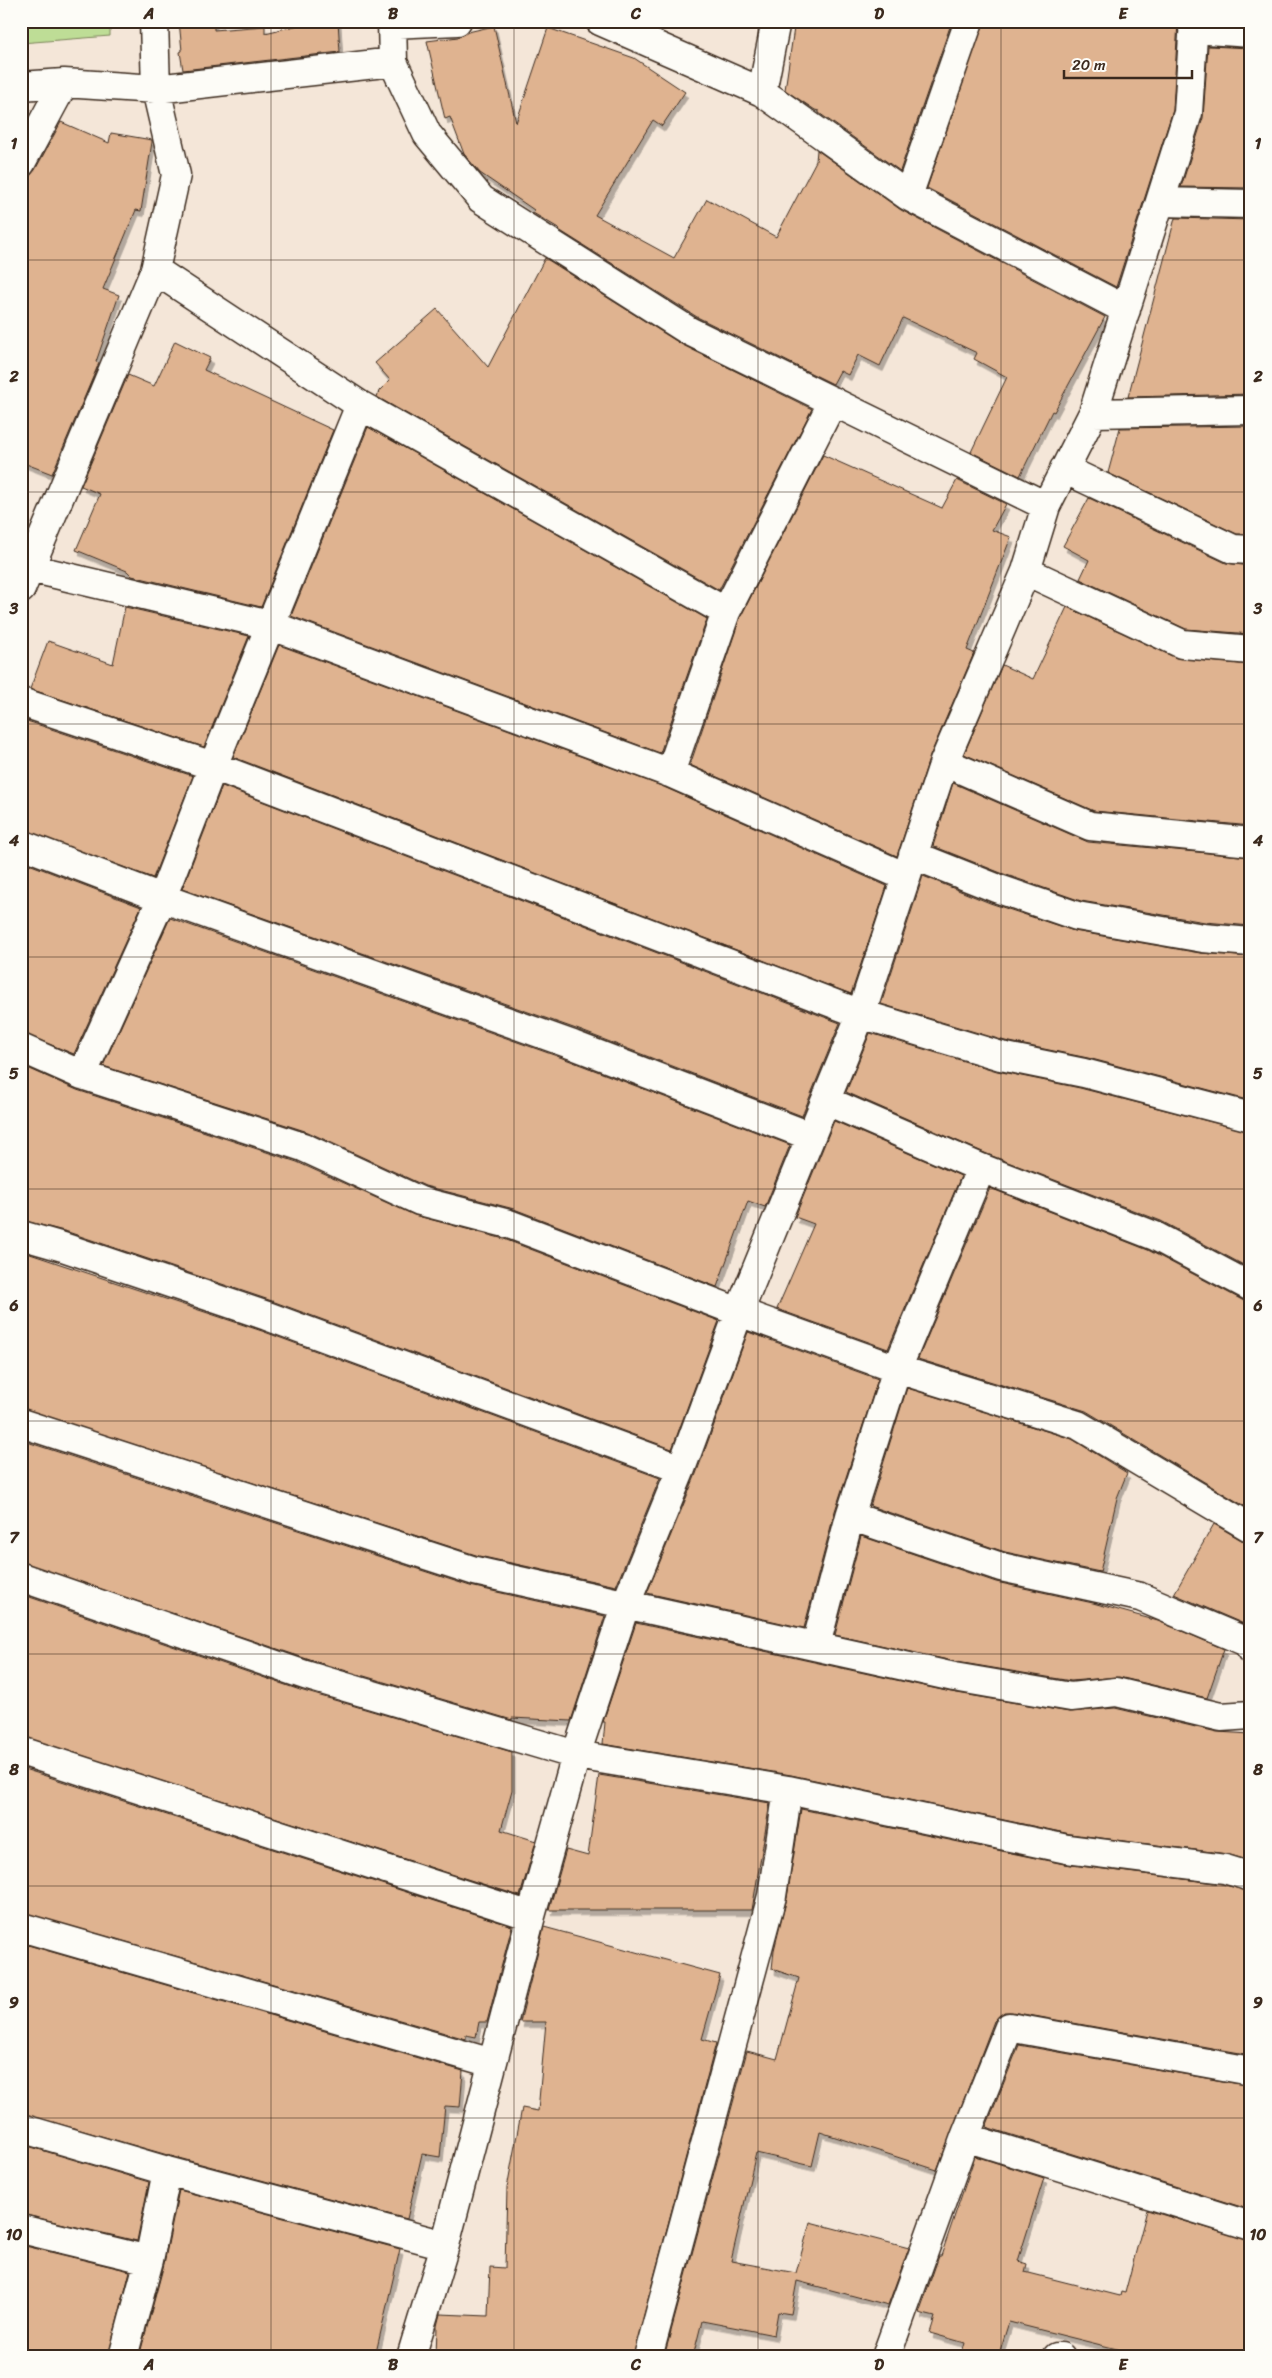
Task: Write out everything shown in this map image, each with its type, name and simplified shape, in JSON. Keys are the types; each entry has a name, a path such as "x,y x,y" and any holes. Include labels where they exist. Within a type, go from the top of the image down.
{"street":[{"path":"154,21 156,89 176,175 156,270 24,575 270,625 670,773 910,866 996,888 1077,916 1203,938 1251,942"},
{"path":"457,21 392,23 393,62 427,134 481,200 689,332 1046,506"},
{"path":"600,21 762,92 908,196 1126,310"},
{"path":"762,92 776,21"},
{"path":"908,196 969,21"},
{"path":"411,2357 445,2245 531,1916 576,1756 625,1606 681,1469 739,1312 861,1014 944,762 1026,571 1046,506 1093,413 1188,113 1194,25 1251,33"},
{"path":"21,86 64,83 156,89 393,62"},
{"path":"21,163 64,83"},
{"path":"1160,202 1251,204"},
{"path":"156,270 360,405 726,612"},
{"path":"670,773 726,612 833,401"},
{"path":"82,1075 162,898 213,766 360,405"},
{"path":"1093,413 1251,410"},
{"path":"1064,469 1233,549 1251,550"},
{"path":"1026,571 1182,644 1251,650"},
{"path":"21,702 213,766 861,1014 1000,1056 1084,1073 1251,1117"},
{"path":"944,762 1090,826 1251,842"},
{"path":"21,844 162,898 573,1045 810,1136"},
{"path":"21,1048 82,1075 304,1147 420,1201 509,1224 739,1312 897,1369 1078,1425 1251,1528"},
{"path":"827,1101 981,1168 1155,1236 1251,1287"},
{"path":"816,1646 850,1516 897,1369 981,1168"},
{"path":"21,1235 63,1247 267,1316 681,1469"},
{"path":"21,1423 475,1571 625,1606 954,1677 1071,1696 1116,1692 1221,1717 1251,1715"},
{"path":"850,1516 1001,1567 1140,1597 1249,1643 1251,1650"},
{"path":"21,1577 305,1674 576,1756 788,1790 1067,1849 1225,1869 1251,1876"},
{"path":"21,1751 531,1916"},
{"path":"648,2357 772,1896 788,1790"},
{"path":"21,1927 492,2063"},
{"path":"886,2357 965,2137 1009,2027 1251,2071"},
{"path":"21,2128 167,2172 445,2245"},
{"path":"965,2137 1251,2226"},
{"path":"123,2357 149,2260 167,2172"},
{"path":"21,2229 149,2260"}],"green space":[{"path":"21,21 110,21 110,36 21,43"}],"building":[{"path":"179,21 214,21 214,30 265,26 265,33 316,21 338,21 340,52 183,70 180,52 182,51"},
{"path":"795,21 952,21 900,171 819,113 819,111 785,90"},
{"path":"984,21 1178,21 1173,110 1116,287 927,188"},
{"path":"494,26 516,123 548,28 634,58 685,92 662,126 653,120 595,215 674,258 707,199 776,237 816,161 817,150 901,210 1105,317 1054,412 1052,411 1020,476 971,452 1007,377 974,359 977,353 903,318 880,366 858,355 848,375 840,371 833,384 697,317 533,213 534,210 480,173 464,154 450,117 445,119 427,41 458,37 468,32"},
{"path":"1208,46 1251,48 1251,188 1181,187 1203,118"},
{"path":"61,122 109,143 111,133 152,140 152,142 141,211 136,210 103,289 119,295 96,362 99,363 52,474 21,462 21,183 23,178 30,176 35,170"},
{"path":"1175,218 1251,220 1251,394 1128,397"},
{"path":"545,258 681,344 812,409 719,590 377,397 379,391 390,380 375,363 437,309 488,367"},
{"path":"175,341 210,358 204,370 333,430 261,607 132,576 127,571 76,550 100,494 81,486 128,375 154,386"},
{"path":"1251,426 1251,534 1237,534 1108,473 1120,428"},
{"path":"368,427 707,619 660,753 291,616"},
{"path":"823,455 942,508 957,480 1006,504 992,530 1011,537 967,650 974,653 930,756 897,856 690,765 740,618"},
{"path":"1089,498 1226,563 1251,566 1251,634 1186,629 1080,579 1089,560 1063,546"},
{"path":"125,607 249,636 204,747 30,689 48,641 113,664"},
{"path":"1067,607 1176,658 1251,665 1251,826 1094,811 964,754 1002,665 1033,679"},
{"path":"279,645 664,787 887,886 851,994 233,757"},
{"path":"21,719 193,776 153,878 21,829"},
{"path":"953,783 1088,842 1251,857 1251,926 1205,922 1081,901 1001,873 933,846"},
{"path":"222,786 840,1023 802,1116 579,1030 182,889"},
{"path":"21,861 141,907 74,1054 21,1033"},
{"path":"923,876 990,903 1074,931 1200,953 1251,957 1251,1101 1088,1058 1005,1041 881,1004"},
{"path":"170,918 568,1060 790,1145 765,1207 748,1201 717,1287 514,1209 425,1186 308,1132 103,1066"},
{"path":"870,1033 997,1071 1080,1088 1251,1132 1251,1269 1161,1221 987,1154 846,1092"},
{"path":"21,1065 77,1090 297,1162 414,1215 504,1239 719,1321 672,1449 272,1301 68,1232 21,1220"},
{"path":"834,1121 961,1176 888,1349 777,1309 814,1224 795,1217"},
{"path":"990,1188 1148,1250 1244,1301 1251,1302 1251,1510 1086,1411 918,1359"},
{"path":"21,1251 262,1331 660,1478 616,1586 479,1556 21,1408"},
{"path":"748,1332 878,1379 835,1511 804,1628 647,1593 696,1474"},
{"path":"907,1388 1072,1439 1127,1473 1117,1498 1100,1572 1005,1552 870,1506"},
{"path":"21,1440 470,1586 605,1616 571,1721 512,1718 512,1720 310,1660 21,1562"},
{"path":"1214,1524 1251,1544 1251,1627 1174,1594"},
{"path":"861,1536 996,1582 1093,1603 1158,1621 1224,1649 1207,1698 1119,1677 1071,1681 957,1662 835,1635"},
{"path":"21,1594 300,1690 512,1752 512,1790 501,1830 536,1841 520,1896 21,1736"},
{"path":"636,1623 951,1692 1069,1712 1115,1708 1217,1732 1251,1734 1251,1861 1227,1854 1070,1834 791,1775 603,1744 605,1722 603,1722"},
{"path":"21,1768 512,1926 487,2022 479,2022 476,2037 466,2035 466,2039 21,1912"},
{"path":"599,1775 770,1803 752,1910 549,1910 566,1850 588,1856"},
{"path":"801,1809 1064,1864 1222,1884 1251,1892 1251,2055 1004,2012 994,2021 937,2170 820,2132 812,2166 756,2153 731,2261 796,2273 810,2222 909,2248 888,2305 797,2281 791,2314 778,2312 774,2335 702,2321 693,2357 664,2357 747,2051 777,2059 799,1978 772,1969 774,1950 787,1898"},
{"path":"544,1927 720,1975 702,2039 716,2043 633,2357 436,2357 437,2326 440,2314 488,2316 490,2267 505,2268 507,2188 522,2108 538,2111 546,2022 520,2022"},
{"path":"21,1943 463,2071 460,2107 445,2106 440,2157 422,2154 407,2219 171,2156 21,2113"},
{"path":"1019,2045 1251,2086 1251,2210 986,2127"},
{"path":"21,2144 149,2182 137,2241 21,2214"},
{"path":"975,2156 1044,2178 1018,2261 1027,2264 1025,2272 1120,2296 1121,2292 1125,2293 1147,2210 1251,2241 1251,2357 1149,2357 1009,2322 998,2357 961,2357 965,2343 930,2333 935,2317 919,2313 939,2256 941,2256"},
{"path":"179,2190 400,2249 375,2357 139,2357 164,2264"},
{"path":"21,2245 130,2271 108,2357 21,2357"}]}
